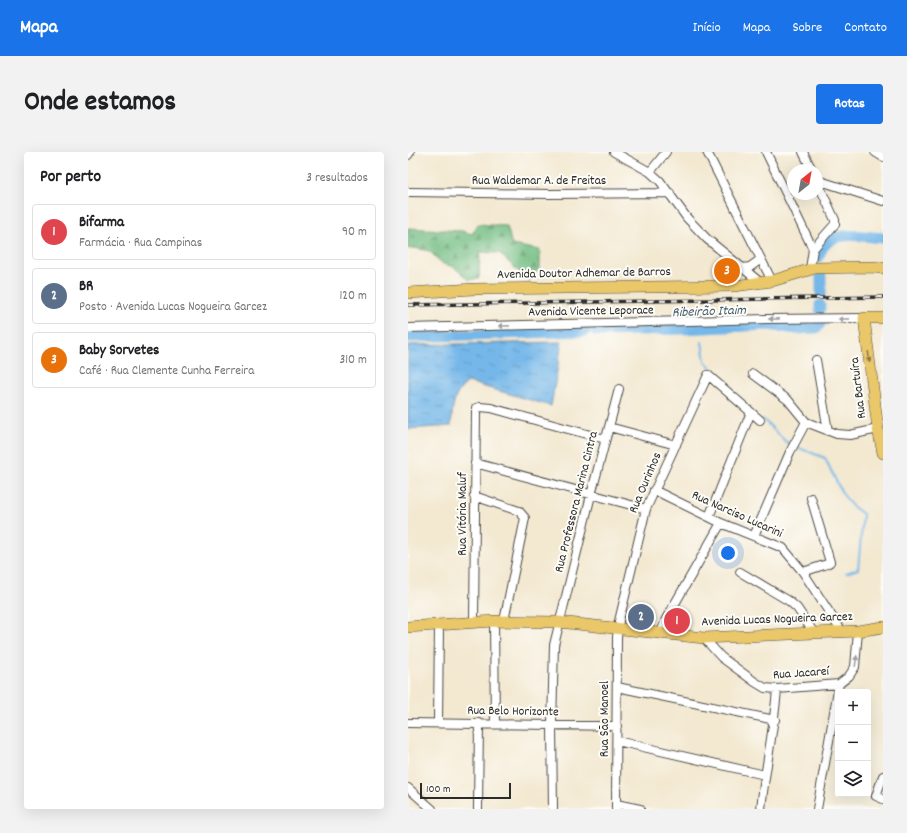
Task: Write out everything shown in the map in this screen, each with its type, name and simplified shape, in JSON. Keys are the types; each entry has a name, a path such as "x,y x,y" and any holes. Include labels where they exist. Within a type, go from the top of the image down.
{"main road":[{"name":"Avenida Doutor Adhemar de Barros","path":"408,294 474,289 734,286 766,282 817,268 883,268"},
{"path":"864,318 883,318"},
{"name":"Rua Bartuíra","path":"864,318 878,429 883,453"},
{"name":"Avenida Lucas Nogueira Garcez","path":"408,627 499,621 559,622 704,638 842,632 883,627"}],"street":[{"path":"614,152 650,172 660,181 698,230 707,239 743,268 766,282"},
{"path":"650,172 666,152"},
{"path":"707,152 761,259 766,282"},
{"path":"766,152 813,249 817,268"},
{"path":"803,152 809,164"},
{"path":"875,152 883,157"},
{"path":"823,183 883,201"},
{"name":"Rua Waldemar A. de Freitas","path":"408,192 549,194 670,193"},
{"path":"813,249 835,224 835,220 823,194"},
{"path":"743,268 750,267 761,259"},
{"name":"Avenida Vicente Leporace","path":"408,328 864,318"},
{"path":"816,360 828,431"},
{"path":"753,374 788,400 806,422 837,434 850,435 878,429"},
{"name":"Rua Ourinhos","path":"618,629 646,509 708,375 752,412"},
{"name":"Rua Professora Marina Cintra","path":"553,809 552,725 554,646 605,439 619,389"},
{"name":"Rua Vitória Maluf","path":"474,622 475,411 478,407 491,408 605,439"},
{"path":"709,517 752,412 760,420"},
{"path":"754,536 790,452 806,422"},
{"path":"609,427 676,445"},
{"path":"475,463 646,509"},
{"name":"Rua Narciso Lucarini","path":"654,490 721,523 782,548 803,572 842,632"},
{"path":"474,496 519,511 525,518 499,621 495,724"},
{"path":"803,572 830,562 812,498"},
{"path":"661,634 665,621 721,523"},
{"path":"740,572 789,601 797,608 814,633"},
{"path":"438,625 438,723"},
{"name":"Rua São Manoel","path":"616,806 616,687 618,629"},
{"path":"839,684 849,676 855,667 858,631"},
{"name":"Rua Jacareí","path":"704,638 721,657 765,688 777,689 839,684 817,809"},
{"path":"616,687 775,720"},
{"path":"761,809 765,775 775,720 777,689"},
{"name":"Rua Belo Horizonte","path":"408,723 617,726"},
{"path":"478,809 479,723"},
{"path":"617,741 765,775"},
{"path":"883,776 876,796 883,799"},
{"path":"408,788 432,809"},
{"path":"616,806 640,809"}],"green space":[{"path":"478,224 507,226 512,245 540,250 540,267 529,281 499,253 480,252 479,278 469,280 454,267 443,264 429,251 415,248 408,249 408,228 462,231 472,234"}],"water":[{"path":"562,342 551,406 468,382 456,396 451,426 408,429 408,345"}],"waterway":[{"name":"Ribeirão Itaim","path":"818,258 823,247 829,241 836,238 851,235 883,238"},
{"name":"Ribeirão Itaim","path":"821,276 821,293"},
{"name":"Ribeirão Itaim","path":"596,331 768,325 797,329 816,328 820,324"},
{"name":"Ribeirão Itaim","path":"408,337 585,331"},
{"path":"702,342 705,361 732,391"},
{"path":"763,419 786,442 791,444"},
{"path":"794,446 825,458 842,493 851,505 863,514 858,569 846,573"}],"railway":[{"path":"408,305 883,297"}],"place":[{"name":"Baby Sorvetes","path":"727,271"},
{"name":"BR","path":"641,617"},
{"name":"Bifarma","path":"677,621"}]}
